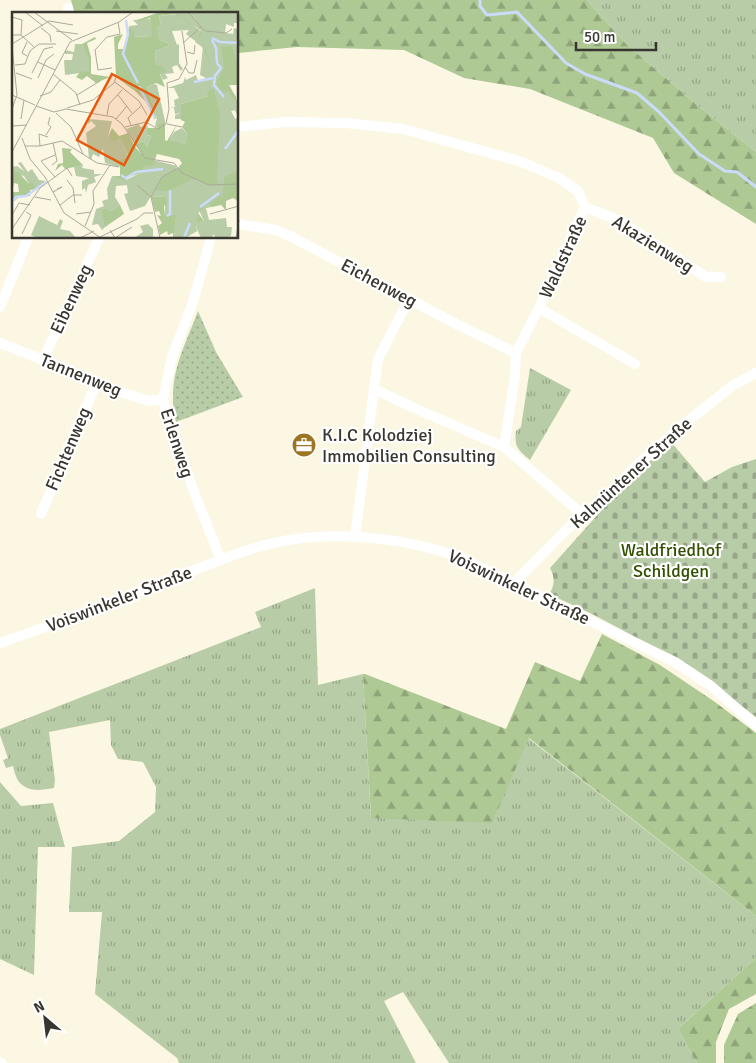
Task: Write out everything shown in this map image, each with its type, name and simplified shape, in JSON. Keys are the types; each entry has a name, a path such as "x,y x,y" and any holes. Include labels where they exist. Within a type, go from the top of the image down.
{"street":[{"name":"Waldstraße","path":"239,128 284,122 346,123 403,129 518,161 559,178 578,191 585,207 539,308 516,353 515,376 504,447"},
{"name":"Akazienweg","path":"585,207 620,221 706,277 721,278"},
{"name":"Eichenweg","path":"239,224 276,230 290,236 458,325 516,353"},
{"path":"0,307 28,239"},
{"name":"Eibenweg","path":"43,360 99,239"},
{"name":"Erlenweg","path":"211,239 193,302 172,357 163,399 172,431 221,560"},
{"path":"355,536 378,359 409,299"},
{"path":"539,308 635,364"},
{"name":"Tannenweg","path":"0,343 96,384 149,401 163,399"},
{"name":"Kalmüntener Straße","path":"514,583 582,514 594,509 636,466 678,429 732,386 756,373"},
{"name":"Fichtenweg","path":"41,514 96,384"},
{"path":"374,389 504,447 582,514"},
{"name":"Voiswinkeler Straße","path":"0,643 267,544 314,537 355,536 422,546 464,559 675,662 711,686 756,726"}],"green space":[{"path":"71,0 587,0 626,44 697,105 756,152 756,224 674,173 653,138 530,89 464,78 404,50 297,47 239,53 239,12 74,11"},
{"path":"587,0 756,0 756,152 697,105 626,44"},
{"path":"198,311 216,352 243,397 176,422 173,406 175,378 182,352"},
{"path":"530,368 571,390 530,460 522,454 516,445 516,431 521,427"},
{"name":"Waldfriedhof Schildgen","path":"672,443 705,482 732,467 756,459 756,717 722,691 667,654 594,615 549,594 554,581 550,568 644,466"},
{"path":"315,588 318,685 363,674 371,818 528,738 756,916 756,958 678,1029 697,1063 449,1063 403,992 384,1001 416,1063 179,1063 177,1058 95,994 102,912 69,912 72,847 119,841 155,812 156,787 143,762 118,759 111,745 110,720 49,732 55,780 54,788 40,790 27,788 19,782 13,766 6,768 3,760 8,758 0,735 0,729 261,627 255,612"},
{"path":"602,634 660,665 715,702 756,733 756,916 529,738 492,823 371,818 363,674 506,729 535,662 580,681"},
{"path":"0,782 21,806 53,803 65,847 38,847 34,975 0,959"},
{"path":"756,958 756,994 729,1009 716,1042 716,1063 697,1063 678,1029"},
{"path":"756,1003 756,1063 724,1063 724,1045 738,1014"}],"waterway":[{"path":"480,0 480,6 487,15 517,12 566,63 585,74 637,93 659,112 699,154 725,171 737,172 756,187"}],"place":[{"name":"K.I.C Kolodziej Immobilien Consulting","path":"304,445"}]}
